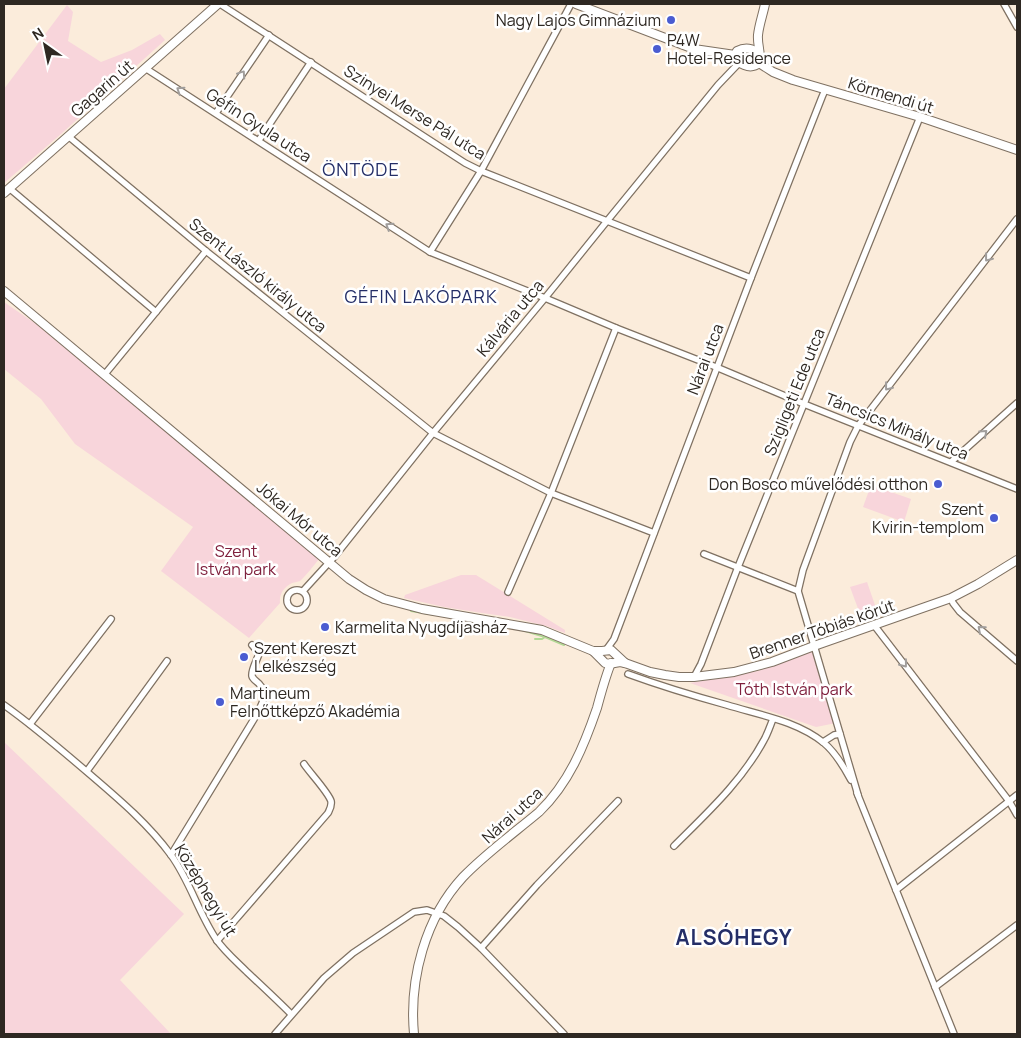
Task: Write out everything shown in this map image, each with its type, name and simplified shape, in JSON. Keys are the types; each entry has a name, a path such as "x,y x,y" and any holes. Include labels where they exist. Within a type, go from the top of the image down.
{"street":[{"name":"Szinyei Merse Pál utca","path":"219,4 465,163 751,278"},
{"name":"Gagarin út","path":"6,190 219,4"},
{"path":"430,252 481,171 572,4"},
{"path":"576,4 694,49 735,55"},
{"path":"758,35 761,58 759,63 753,67 735,60 737,51 753,43 758,35 766,4"},
{"path":"1004,4 1017,27"},
{"path":"216,113 269,35"},
{"path":"745,48 752,49 760,54"},
{"path":"259,140 311,62"},
{"name":"Kálvária utca","path":"303,591 329,562 722,80 739,63"},
{"name":"Körmendi út","path":"759,63 781,76 920,118 1017,150"},
{"name":"Géfin Gyula utca","path":"145,68 430,252 545,298"},
{"name":"Nárai utca","path":"605,650 614,639 716,367 825,90"},
{"name":"Szigligeti Ede utca","path":"694,677 701,664 738,567 920,118"},
{"name":"Szent László király utca","path":"68,136 206,251 433,433 551,493 654,533"},
{"path":"6,190 156,312"},
{"path":"858,795 798,591 803,570 850,442 858,426 1017,219"},
{"path":"105,374 206,251"},
{"name":"Jókai Mór utca","path":"4,291 35,318"},
{"name":"Jókai Mór utca","path":"4,298 35,318 105,374 349,579 366,590 384,599 422,609 542,630 593,650 611,650 615,653"},
{"name":"Táncsics Mihály utca","path":"545,298 1017,489"},
{"path":"508,592 551,493 616,328"},
{"path":"951,462 1017,403"},
{"path":"704,554 798,591"},
{"name":"Brenner Tóbiás körút","path":"608,662 625,663 650,672 679,677 694,677 752,668 951,598 1017,560"},
{"path":"951,598 960,612 1016,658"},
{"path":"30,724 111,619"},
{"path":"874,625 1009,801 1017,816"},
{"name":"Nárai utca","path":"614,639 615,653"},
{"path":"171,855 261,706 265,695 264,691 262,686 253,679 252,675 259,652 252,645"},
{"name":"Jókai Mór utca","path":"593,650 608,662"},
{"path":"605,650 602,655 608,662 616,659 615,653"},
{"name":"Brenner Tóbiás körút","path":"615,653 625,663"},
{"path":"87,771 167,661"},
{"name":"Nárai utca","path":"414,1034 413,1016 416,980 423,948 438,913 463,877 539,812 566,779 583,747 599,698 608,662"},
{"path":"628,674 670,689 773,719 804,730 823,742 849,776 858,795 954,1034"},
{"name":"Középhegyi út","path":"4,705 87,771 138,816 171,855 217,941 291,1014"},
{"path":"674,846 734,784 760,747 773,719"},
{"path":"823,742 834,735 840,734"},
{"path":"217,941 328,813 331,802 304,764"},
{"path":"896,890 1017,795"},
{"path":"481,948 537,885 618,801"},
{"path":"275,1034 324,978 353,953 414,912 427,910 444,916 481,948 564,1034"},
{"path":"935,987 1017,925"}],"green space":[{"path":"67,5 73,12 68,41 101,62 132,50 160,34 165,40 4,183 4,89"},
{"name":"Szent István park","path":"4,302 36,324 319,559 300,581 292,583 284,589 280,597 280,603 249,638 161,571 193,527 75,444 41,399 4,369"},
{"path":"871,485 911,499 904,522 863,507"},
{"path":"461,575 476,575 565,630 565,633 510,617 444,607 404,598 405,595"},
{"path":"867,582 876,608 860,614 850,587"},
{"name":"Tóth István park","path":"812,649 836,723 816,727 690,683 758,671"},
{"path":"4,742 184,914 120,980 171,1034 4,1034"}],"waterway":[{"path":"411,611 436,615"},
{"path":"470,621 492,625"},
{"path":"522,630 564,645"},
{"path":"535,639 545,637"}],"place":[{"name":"Nagy Lajos Gimnázium","path":"671,20"},
{"name":"P4W Hotel-Residence","path":"657,49"},
{"name":"Don Bosco művelődési otthon","path":"938,484"},
{"name":"Szent Kvirin-templom","path":"994,518"},
{"name":"Karmelita Nyugdíjasház","path":"325,627"},
{"name":"Szent Kereszt Lelkészség","path":"244,657"},
{"name":"Martineum Felnőttképző Akadémia","path":"220,702"}],"district":[{"name":"ÖNTÖDE","path":"361,170"},
{"name":"GÉFIN LAKÓPARK","path":"421,297"},
{"name":"ALSÓHEGY","path":"734,938"}]}
